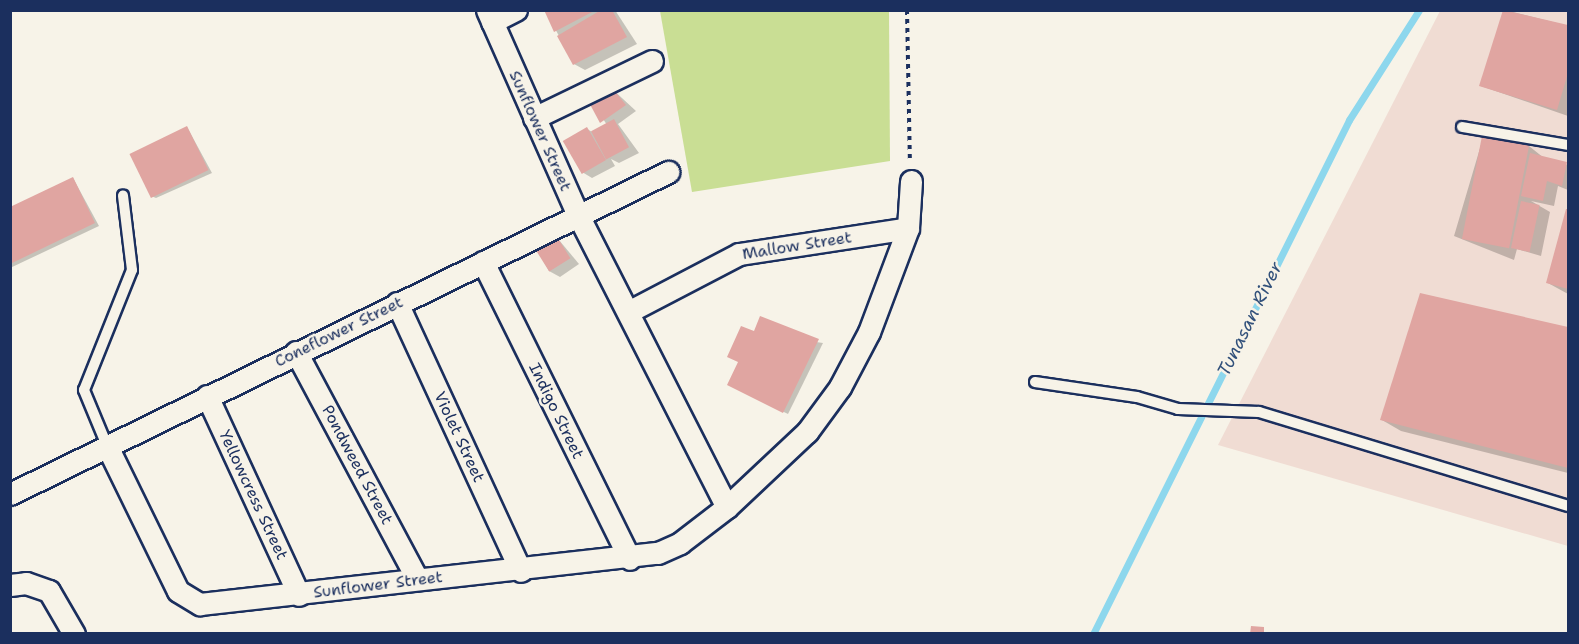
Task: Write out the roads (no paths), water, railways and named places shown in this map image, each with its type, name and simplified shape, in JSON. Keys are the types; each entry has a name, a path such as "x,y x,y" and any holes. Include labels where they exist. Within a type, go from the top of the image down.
{"street":[{"path":"489,16 516,10"},
{"name":"Sunflower Street","path":"489,16 578,215 727,507"},
{"path":"534,118 652,61"},
{"name":"Coneflower Street","path":"10,494 108,448 296,352 668,172"},
{"name":"Sunflower Street","path":"108,448 186,600 216,605 417,579 630,559 680,543 727,507 807,432 840,387 869,332 908,228 911,181"},
{"name":"Mallow Street","path":"628,312 739,254 908,228"},
{"name":"Indigo Street","path":"483,262 630,559"},
{"name":"Violet Street","path":"398,303 521,571"},
{"name":"Pondweed Street","path":"296,352 417,579"},
{"name":"Yellowcress Street","path":"207,396 300,595"},
{"path":"10,585 26,583 49,591 74,633"}],"lane":[{"path":"1462,127 1569,145"},
{"path":"108,448 84,390 132,270 123,196"},
{"path":"1035,382 1137,397 1178,409 1259,412 1569,507"}],"waterway":[{"name":"Tunasan River","path":"1093,634 1349,120 1419,10"}]}
